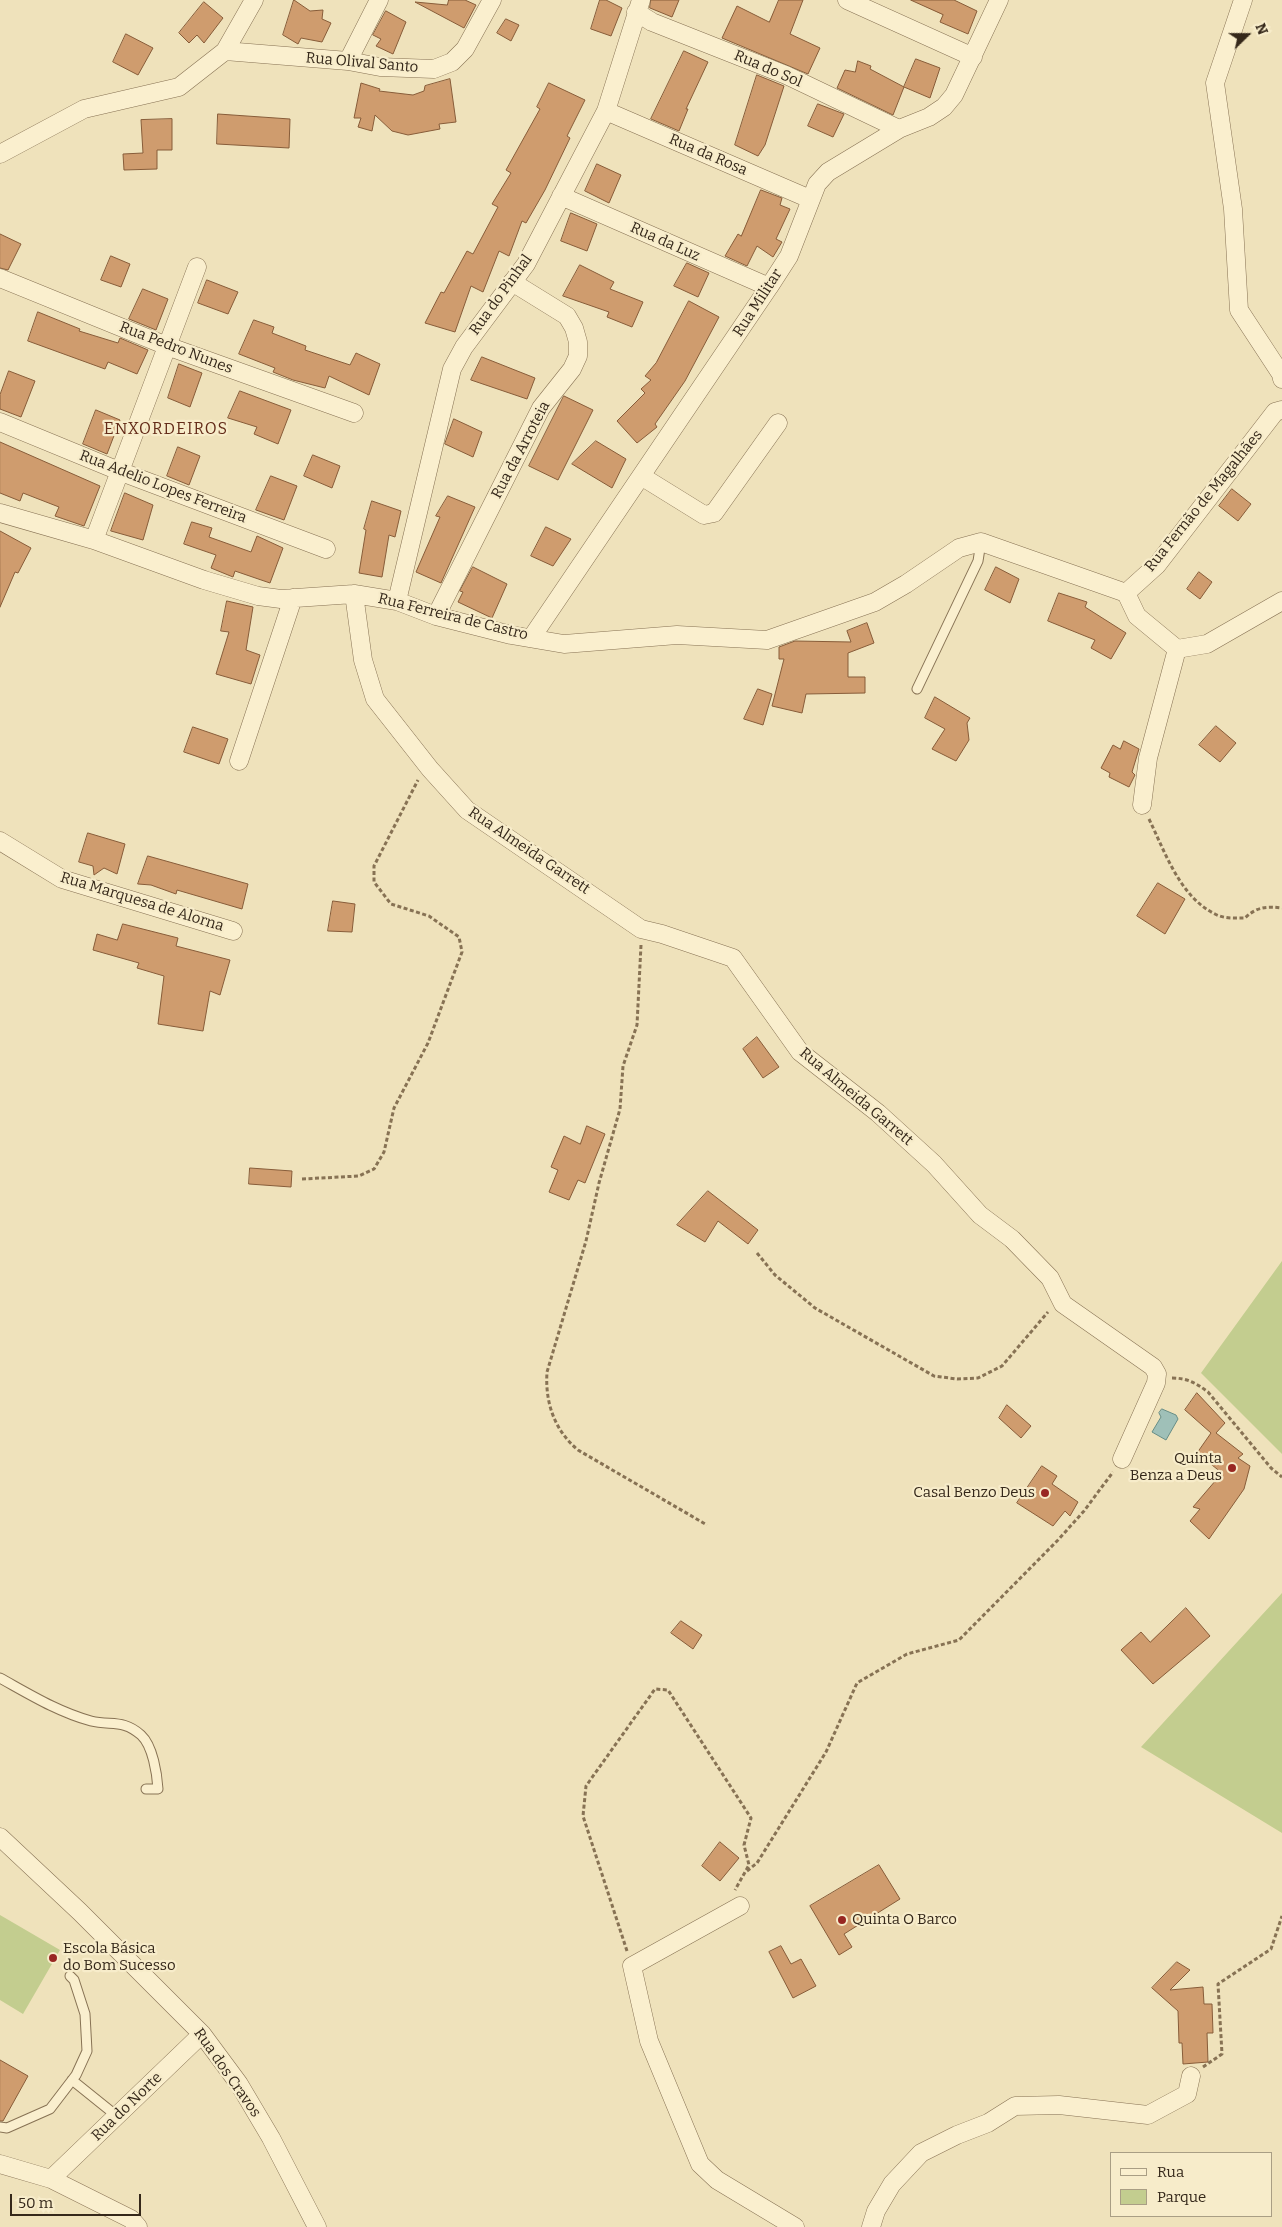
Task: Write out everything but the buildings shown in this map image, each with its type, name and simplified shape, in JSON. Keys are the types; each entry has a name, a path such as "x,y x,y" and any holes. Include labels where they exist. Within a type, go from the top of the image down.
{"street":[{"path":"0,154 84,110 179,87 225,51 254,0"},
{"path":"348,61 378,0"},
{"name":"Rua Olival Santo","path":"225,51 348,61 380,67 434,70 452,62 465,49 492,0"},
{"path":"847,0 972,57"},
{"name":"Rua Militar","path":"532,637 789,256 817,184 828,172 899,129 929,117 944,108 954,96 999,0"},
{"path":"1243,0 1215,83 1233,209 1239,310 1281,374 1282,379"},
{"name":"Rua do Pinhal","path":"397,602 452,369 464,347 526,264 606,111 638,6"},
{"name":"Rua do Sol","path":"638,6 652,22 786,75 899,129"},
{"name":"Rua da Rosa","path":"606,111 810,199"},
{"name":"Rua da Luz","path":"561,196 769,287"},
{"path":"94,540 197,267"},
{"name":"Rua Pedro Nunes","path":"0,278 167,346 354,413"},
{"name":"Rua da Arroteia","path":"436,616 541,408 572,369 578,356 578,342 574,328 567,316 512,282"},
{"name":"Rua Fernão de Magalhães","path":"1126,593 1157,565 1275,412 1282,410"},
{"name":"Rua Adelio Lopes Ferreira","path":"0,422 119,471 326,549"},
{"path":"641,476 704,515 709,515 714,512 778,423"},
{"name":"Rua Ferreira de Castro","path":"0,514 94,540 258,596 293,598 354,594 397,602 436,616 511,635 532,637 564,644 677,635 767,640 875,602 906,584 959,548 981,542"},
{"path":"981,542 1126,593 1137,616 1177,649 1207,644 1282,601"},
{"name":"Rua Almeida Garrett","path":"354,594 363,660 373,693 430,769 467,810 641,929 662,934 733,958 800,1052 878,1114 934,1164 980,1215 1012,1239 1050,1278 1063,1304 1153,1367 1157,1374"},
{"path":"239,761 293,598"},
{"path":"1142,805 1148,758 1177,649"},
{"name":"Rua Marquesa de Alorna","path":"0,841 62,879 233,931"},
{"path":"1122,1459 1156,1383 1157,1374"},
{"name":"Rua dos Cravos","path":"0,1837 73,1906 202,2034 239,2084 272,2138 317,2227"},
{"path":"738,1898 632,1966 649,2041 700,2164 717,2180 795,2227"},
{"name":"Rua do Norte","path":"51,2180 202,2034"},
{"path":"871,2227 876,2211 892,2184 921,2153 957,2135 988,2123 1014,2106 1059,2105 1148,2115 1187,2094 1191,2076"},
{"path":"0,2164 51,2180 131,2219 138,2227"}],"lane":[{"path":"917,689 978,560 981,542"},
{"path":"0,1678 59,1710 92,1721 124,1724 143,1736 156,1766 158,1789 146,1789"},
{"path":"0,2127 7,2128 50,2109 72,2080 87,2051 85,2014 74,1980 70,1976"},
{"path":"72,2080 118,2117"}],"path":[{"path":"302,1179 359,1176 374,1169 384,1152 394,1108 428,1043 462,952 458,937 429,916 391,904 374,882 374,866 419,778 430,769"},
{"path":"1142,805 1178,879 1200,904 1215,914 1228,918 1246,918 1253,911 1268,906 1282,908"},
{"path":"641,929 637,1025 623,1066 620,1109 599,1183 586,1241 547,1372 546,1387 550,1407 564,1439 578,1450 707,1525"},
{"path":"758,1253 775,1275 815,1308 934,1376 957,1380 978,1378 1002,1366 1060,1298"},
{"path":"1157,1374 1167,1378 1181,1378 1195,1382 1208,1392 1271,1468 1282,1477"},
{"path":"745,1873 757,1863 826,1752 857,1683 907,1654 959,1640 1084,1511 1122,1459"},
{"path":"632,1966 583,1816 586,1786 655,1689 668,1690 751,1818 744,1845 750,1865 745,1873 738,1898"},
{"path":"1191,2076 1222,2054 1218,1984 1272,1949 1282,1916"}],"green space":[{"path":"1282,1261 1282,1454 1201,1373"},
{"path":"1282,1593 1282,1833 1141,1747"},
{"path":"0,1915 60,1950 23,2014 0,2000"}],"water":[{"path":"1162,1409 1176,1415 1178,1419 1166,1440 1152,1432 1161,1417 1159,1413"}],"place":[{"name":"Quinta Benza a Deus","path":"1232,1468"},
{"name":"Casal Benzo Deus","path":"1045,1493"},
{"name":"Quinta O Barco","path":"842,1920"},
{"name":"Escola Básica do Bom Sucesso","path":"53,1958"}],"district":[{"name":"ENXORDEIROS","path":"166,430"}]}
